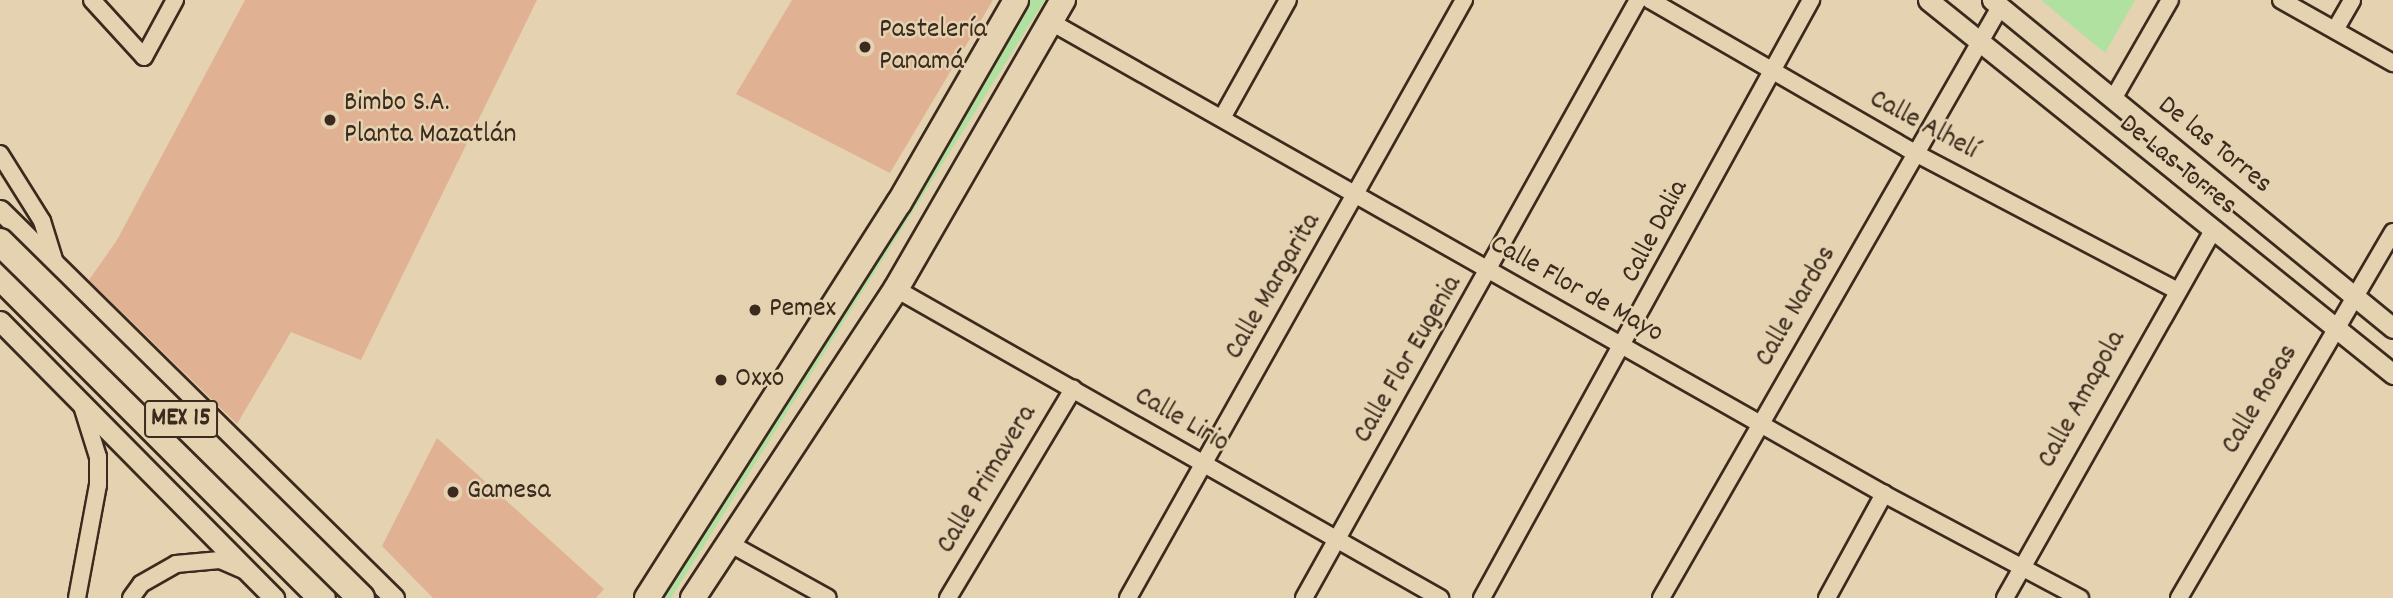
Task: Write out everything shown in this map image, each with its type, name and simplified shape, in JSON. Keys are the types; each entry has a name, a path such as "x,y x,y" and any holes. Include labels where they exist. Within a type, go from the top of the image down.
{"highway":[{"name":"MEX 15","path":"0,242 365,592"},
{"name":"MEX 15","path":"0,276 322,598"}],"main road":[{"path":"647,598 899,203 1016,0"},
{"path":"693,598 727,542 896,289 1063,0"}],"street":[{"path":"92,0 144,57 175,0"},
{"path":"1222,118 1288,0"},
{"name":"Calle Margarita","path":"1128,598 1464,0"},
{"name":"Calle Flor Eugenia","path":"1304,598 1489,272 1638,0"},
{"name":"Calle Alhelí","path":"1650,0 1915,153 2176,290"},
{"name":"Calle Dalia","path":"1482,598 1623,347 1811,0"},
{"name":"De Las Torres","path":"1928,0 2213,230 2336,325 2393,374"},
{"path":"2113,99 2170,0"},
{"path":"2281,0 2393,63"},
{"path":"2334,30 2352,0"},
{"name":"De las Torres","path":"1978,40 1996,3 2393,328"},
{"name":"Calle Flor de Mayo","path":"1051,22 1884,494 2080,598"},
{"name":"Calle Nardos","path":"1661,598 1978,40"},
{"path":"0,154 42,221 56,268"},
{"name":"MEX 15","path":"0,210 365,592 394,598"},
{"name":"Calle Amapola","path":"2005,598 2176,290 2213,230"},
{"name":"Calle Rosas","path":"2179,598 2336,325 2393,232"},
{"name":"Calle Lirio","path":"896,289 1440,598"},
{"name":"MEX 15","path":"0,321 274,598"},
{"name":"Calle Primavera","path":"948,598 1073,389"},
{"path":"77,598 98,485 98,457 82,406"},
{"path":"1827,598 1884,494"},
{"path":"727,542 828,598"},
{"path":"131,598 141,584 176,564 220,560 246,572"}],"green space":[{"path":"1029,0 1045,0 671,598 659,598 972,105"},
{"path":"2041,0 2135,0 2105,53"}],"building":[{"name":"Bimbo S.A. Planta Mazatlán","path":"245,0 537,0 361,360 291,332 237,424 89,280 117,240"},
{"name":"Pastelería Panamá","path":"792,0 993,0 890,173 736,94"},
{"name":"Gamesa","path":"437,438 604,589 596,598 433,598 382,546"}],"place":[{"name":"Pastelería Panamá","path":"865,47"},
{"name":"Bimbo S.A. Planta Mazatlán","path":"330,120"},
{"name":"Pemex","path":"755,310"},
{"name":"Oxxo","path":"721,380"},
{"name":"Gamesa","path":"453,492"}]}
